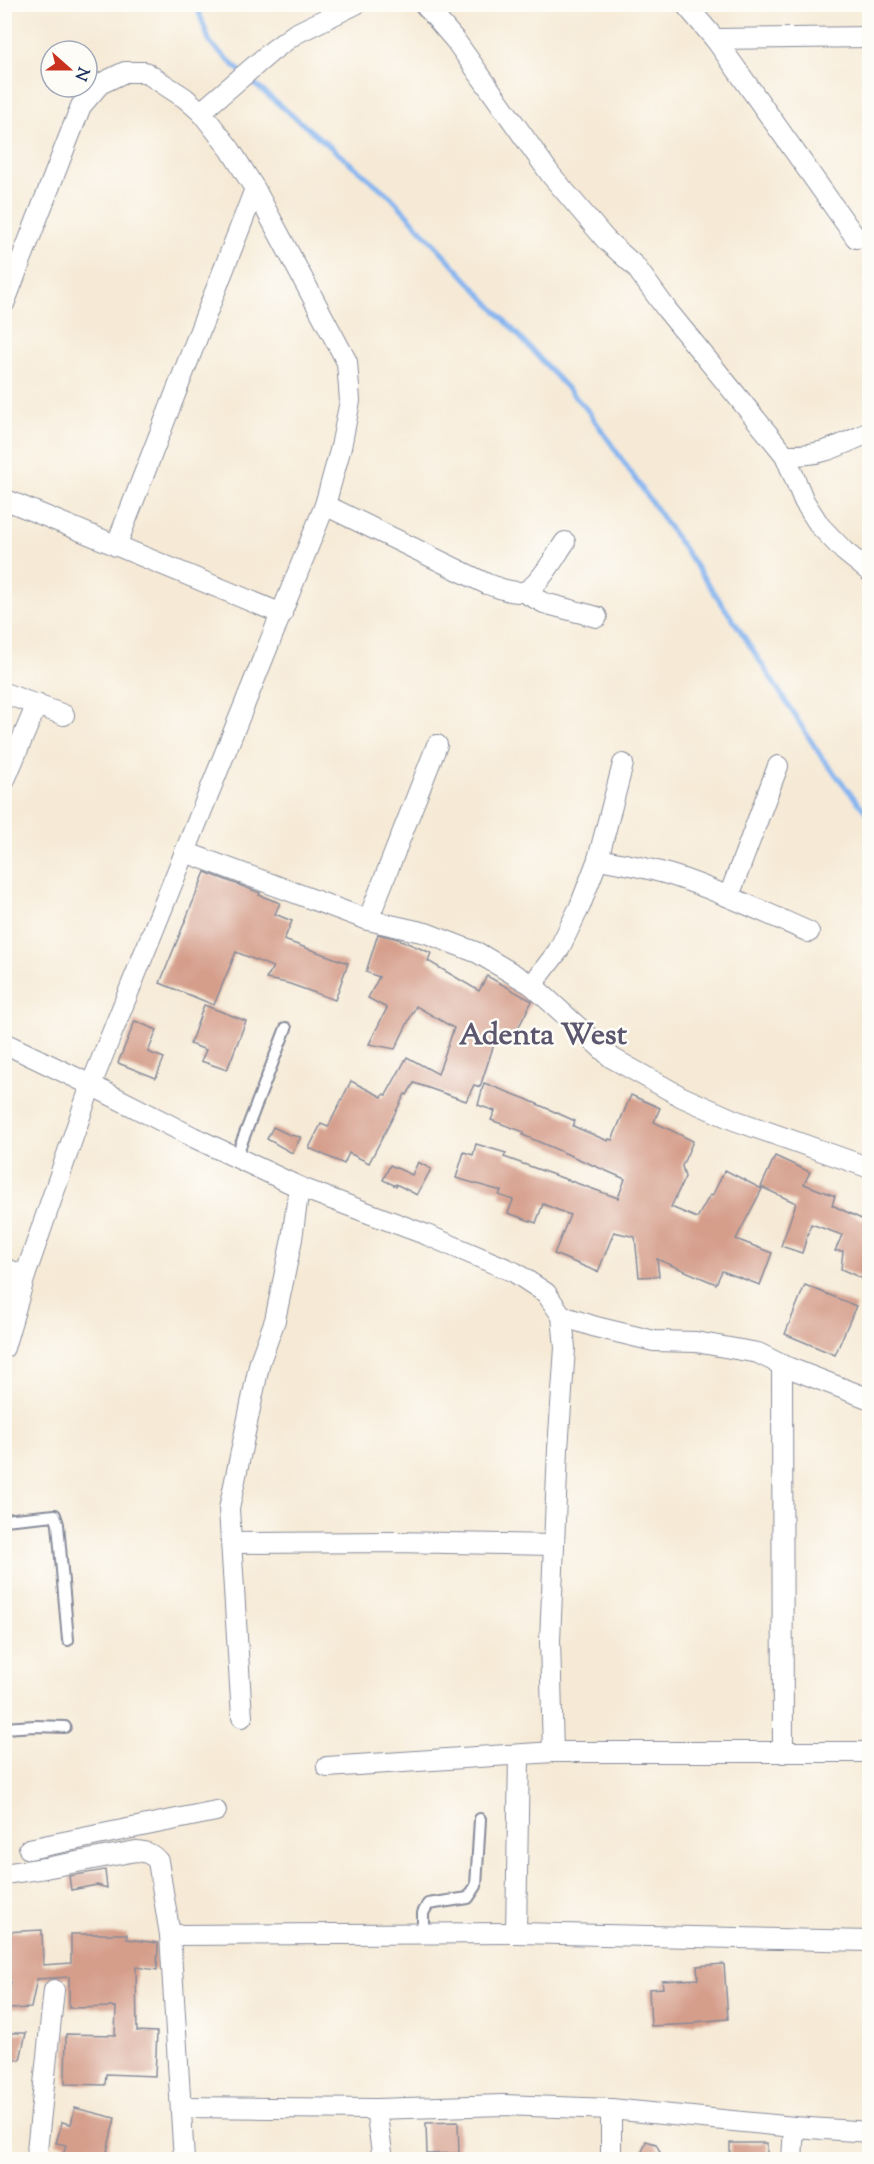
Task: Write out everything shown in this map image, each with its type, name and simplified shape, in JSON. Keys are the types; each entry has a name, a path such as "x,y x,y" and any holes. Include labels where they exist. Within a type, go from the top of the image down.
{"street":[{"path":"201,112 295,34 356,4"},
{"path":"424,4 455,40 551,176 606,240 635,266 667,310 785,454 804,501 820,526 844,551 870,572"},
{"path":"685,4 715,39 856,238"},
{"path":"715,39 870,37"},
{"path":"4,304 81,106 100,84 124,72 145,72 185,98 201,112 230,149 255,189 347,362 350,401 341,447 325,505 91,1085 25,1276 4,1348"},
{"path":"116,546 255,189"},
{"path":"785,454 804,455 825,452 870,432"},
{"path":"4,499 282,614"},
{"path":"325,505 487,584 523,592 544,603 597,617"},
{"path":"523,592 532,589 565,542"},
{"path":"4,693 64,715"},
{"path":"4,782 37,704"},
{"path":"368,920 437,746"},
{"path":"532,985 558,951 598,860 623,764"},
{"path":"729,896 778,766"},
{"path":"185,852 368,920 426,933 478,953 532,985 612,1058 682,1097 734,1120 870,1168"},
{"path":"598,860 678,877 729,896 809,932"},
{"path":"4,1043 299,1187 427,1235 514,1272 546,1293 562,1316 565,1348 558,1449 550,1641 553,1752"},
{"path":"242,1717 229,1509 260,1361 277,1308 292,1239 299,1187"},
{"path":"4,1268 25,1276"},
{"path":"562,1316 654,1341 696,1342 758,1353 782,1365 870,1399"},
{"path":"782,1365 783,1753"},
{"path":"232,1543 393,1542 554,1545"},
{"path":"327,1767 553,1752 870,1752"},
{"path":"516,1933 519,1756"},
{"path":"29,1849 216,1811"},
{"path":"143,1825 145,1852"},
{"path":"80,1838 82,1862"},
{"path":"4,1874 136,1851 153,1855 158,1861 170,1935 184,2160"},
{"path":"170,1935 516,1933 870,1941"},
{"path":"36,2160 54,1990"},
{"path":"182,2106 376,2109 503,2105 611,2109 870,2132"},
{"path":"376,2109 383,2160"},
{"path":"611,2109 611,2160"},
{"path":"792,2160 794,2127"}],"lane":[{"path":"236,1157 286,1028"},
{"path":"4,1520 55,1515 58,1524 68,1640"},
{"path":"4,1728 65,1727"},
{"path":"423,1933 423,1913 428,1904 468,1898 476,1886 480,1819"}],"building":[{"path":"205,872 280,903 275,914 292,921 284,940 348,963 335,1000 287,983 266,979 273,967 236,952 214,1005 160,983"},
{"path":"378,934 398,939 431,953 428,961 479,991 487,976 532,1001 512,1040 498,1032 480,1087 474,1085 466,1101 414,1083 407,1095 405,1094 369,1163 349,1153 344,1164 309,1148 321,1124 328,1127 351,1081 382,1097 386,1095 407,1057 438,1074 454,1028 416,1006 395,1049 369,1044 387,1008 368,998 379,977 366,972"},
{"path":"204,1005 246,1021 227,1070 201,1061 206,1050 190,1044"},
{"path":"135,1021 157,1030 148,1052 164,1058 156,1078 118,1063"},
{"path":"484,1083 575,1121 573,1126 608,1141 612,1140 631,1095 660,1108 654,1122 693,1141 682,1166 685,1177 671,1207 697,1218 710,1195 712,1196 725,1170 762,1189 736,1239 772,1253 760,1285 722,1271 716,1284 657,1259 659,1276 639,1277 635,1237 614,1232 598,1272 554,1254 570,1215 543,1204 536,1223 508,1213 513,1200 499,1195 501,1191 456,1178 464,1152 473,1155 476,1144 506,1153 504,1157 618,1198 625,1179 523,1135 524,1132 491,1120 495,1111 478,1105"},
{"path":"273,1127 290,1135 301,1137 292,1153 267,1139"},
{"path":"775,1156 810,1172 804,1184 835,1196 832,1205 870,1223 870,1282 841,1269 843,1251 835,1251 842,1235 811,1224 802,1253 781,1246 796,1203 761,1187"},
{"path":"418,1162 431,1169 417,1195 383,1180 390,1165 412,1175"},
{"path":"805,1285 856,1306 835,1355 785,1334"},
{"path":"105,1870 107,1888 97,1885 71,1890 69,1876"},
{"path":"42,1930 43,1965 71,1963 71,1934 127,1934 127,1939 158,1943 157,1970 136,1967 137,2031 157,2032 155,2076 106,2074 105,2085 65,2084 66,2034 115,2035 116,2007 69,2008 69,1977 37,1979 31,2008 6,2009 11,1982 4,1982 4,1932"},
{"path":"724,1964 728,2019 695,2022 695,2024 651,2026 649,1989 663,1988 662,1981 698,1979 697,1966"},
{"path":"4,2033 26,2033 20,2060 4,2056"},
{"path":"75,2108 115,2118 105,2160 62,2160 66,2145 56,2143 62,2122 71,2124"},
{"path":"458,2122 459,2153 427,2154 426,2123"},
{"path":"646,2141 656,2144 664,2160 639,2160"},
{"path":"730,2143 767,2143 767,2155 763,2160 730,2160"}],"waterway":[{"path":"196,4 210,43 240,71"},
{"path":"247,78 391,197 589,412 738,627 822,758 870,817"}],"district":[{"name":"Adenta West","path":"543,1034"}]}
